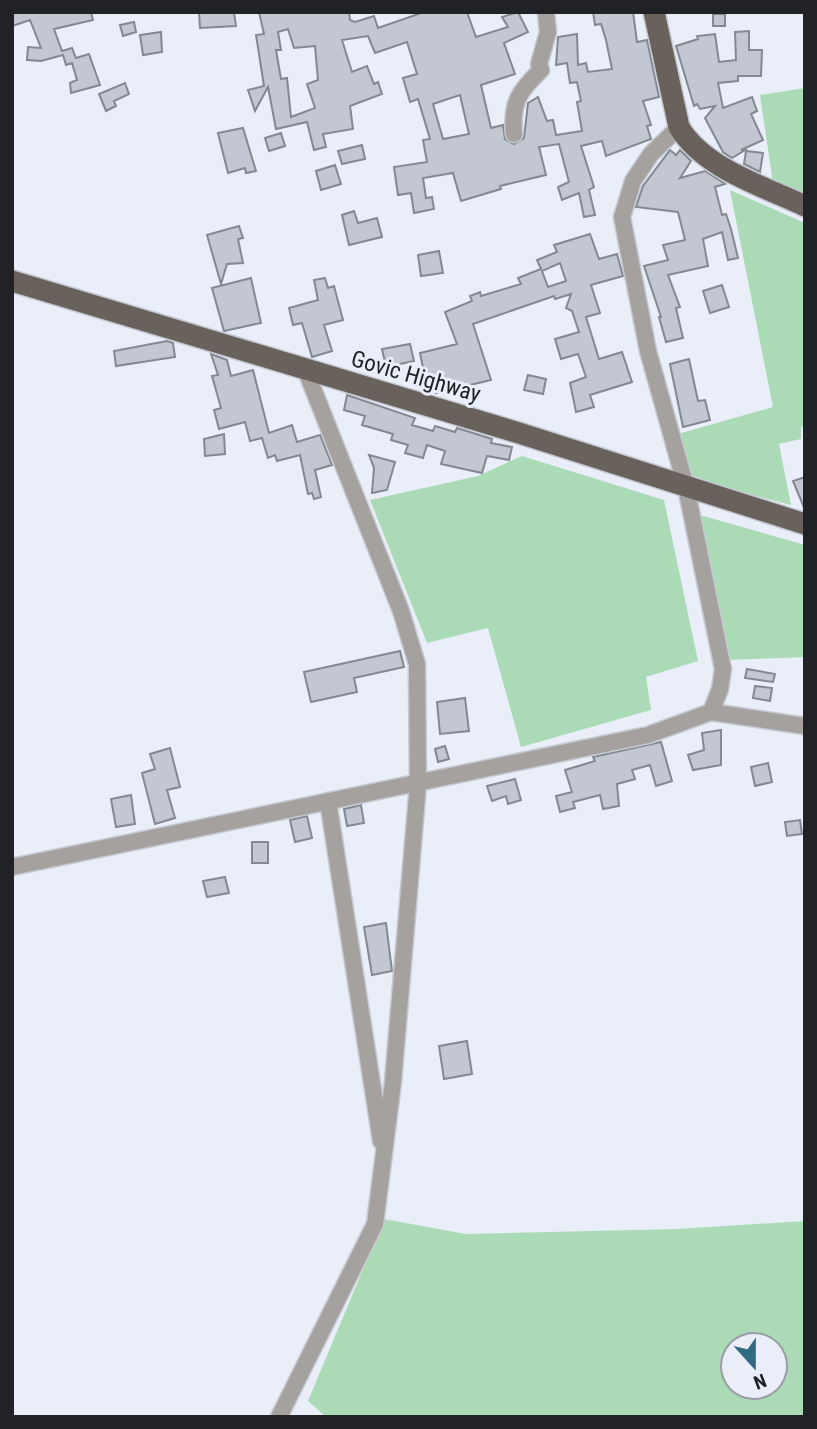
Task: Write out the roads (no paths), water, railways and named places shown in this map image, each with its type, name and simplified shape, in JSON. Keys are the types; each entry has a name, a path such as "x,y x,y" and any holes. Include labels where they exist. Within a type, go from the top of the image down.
{"main road":[{"path":"654,12 679,127 688,142 708,157 805,206"},
{"name":"Govic Highway","path":"12,281 805,524"}],"street":[{"path":"514,134 513,106 518,93 541,70 542,46 548,32 546,12"},
{"path":"679,127 651,154 633,181 622,217 649,351 685,487 723,669 720,689 711,712"},
{"path":"279,1417 374,1224 383,1159 418,784 417,664 401,611 306,370"},
{"path":"12,867 648,735 711,712 805,726"},
{"path":"328,801 383,1159"}]}
